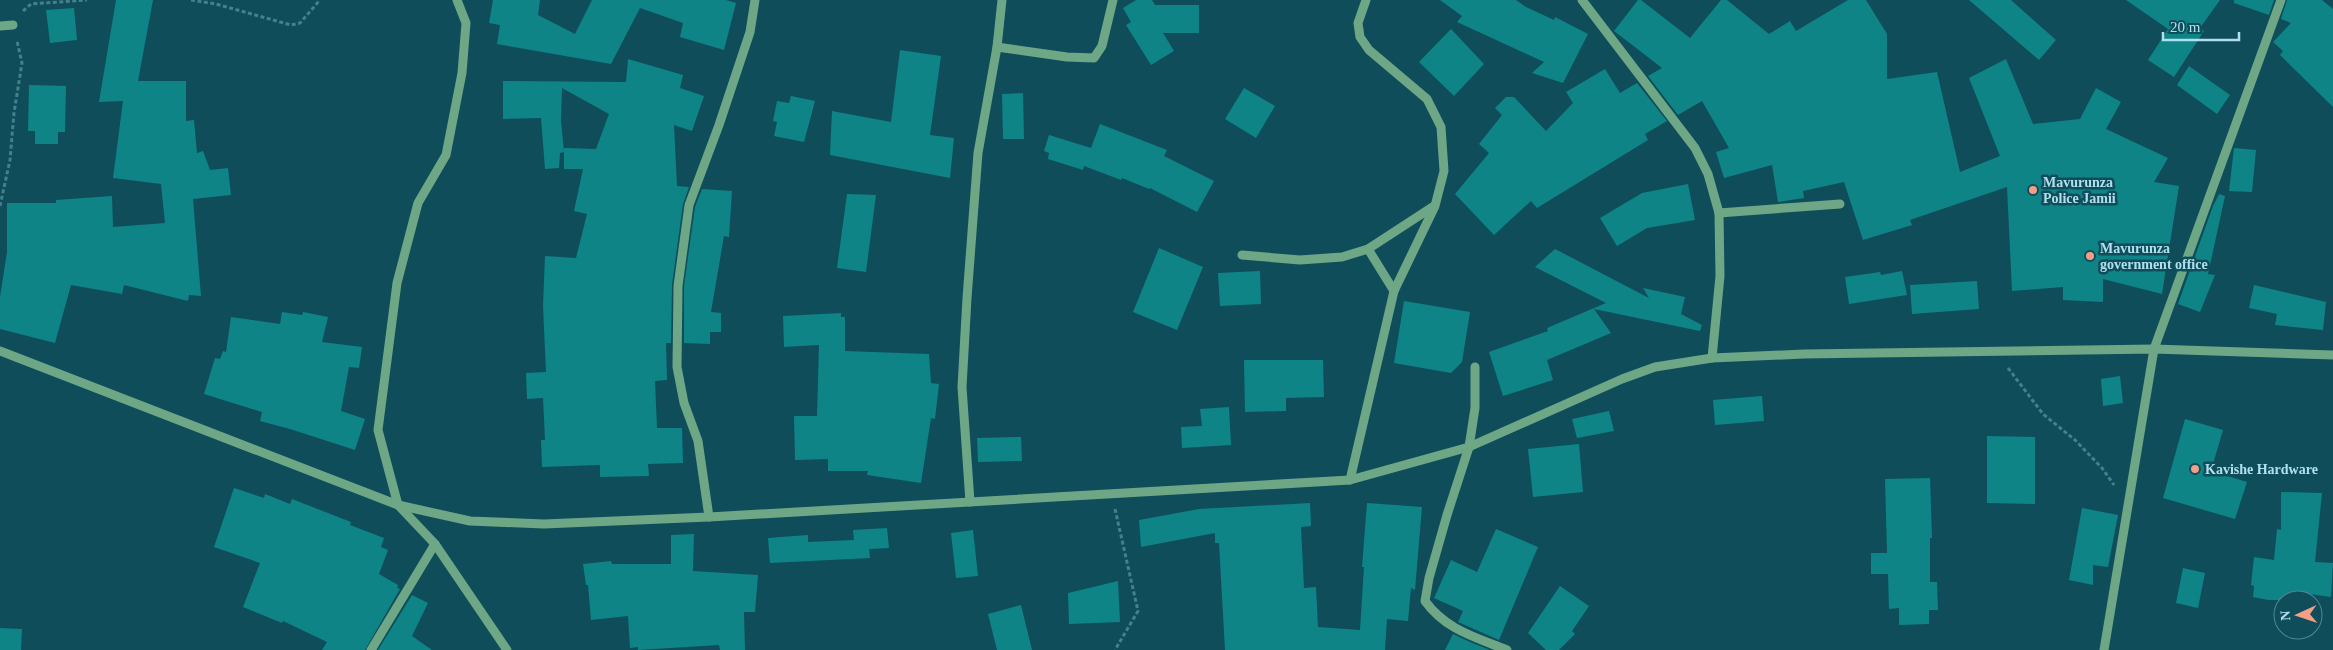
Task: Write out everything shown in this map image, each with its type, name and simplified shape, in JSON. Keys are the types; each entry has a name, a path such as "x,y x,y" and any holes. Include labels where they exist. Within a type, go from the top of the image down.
{"street":[{"path":"458,0 466,23 462,72 446,154 418,203 397,283 378,430 398,505 435,544 507,650"},
{"path":"710,518 698,441 684,403 677,367 678,286 689,205 719,125 750,32 755,0"},
{"path":"970,502 962,387 967,298 978,152 997,47 1002,0"},
{"path":"997,47 1067,57 1094,58 1102,46 1113,0"},
{"path":"1350,480 1394,291 1435,206 1444,171 1441,127 1427,99 1369,50 1360,37 1358,23 1366,0"},
{"path":"1582,0 1696,148 1708,174 1719,213 1720,276 1712,358"},
{"path":"2104,650 2154,349 2280,0"},
{"path":"0,26 13,25"},
{"path":"1719,213 1840,204"},
{"path":"1242,255 1300,260 1342,257 1368,249 1435,206"},
{"path":"1368,249 1394,291"},
{"path":"0,351 398,505 470,521 544,524 710,518 1350,480 1469,448 1622,379 1655,367 1712,358 1795,354 2154,349 2333,356"},
{"path":"1474,367 1474,408 1469,448 1446,514 1429,578 1425,601 1436,615 1452,626 1507,650"},
{"path":"371,650 435,544"}],"path":[{"path":"0,206 10,160 14,114 22,62 13,25 31,4 87,0"},
{"path":"191,0 216,4 292,26 300,23 320,0"},
{"path":"1995,352 2043,414 2075,440 2102,468 2128,504"},
{"path":"1111,493 1138,610 1115,650"}],"building":[{"path":"116,0 153,0 138,81 186,81 186,121 194,120 197,153 203,151 210,170 228,168 231,195 193,199 201,296 189,295 188,301 124,285 122,294 71,285 55,343 0,329 0,297 7,252 7,203 56,203 56,200 112,196 113,227 165,223 161,184 113,178 123,101 99,102"},
{"path":"493,0 540,0 538,15 575,34 592,0 726,0 736,3 724,50 680,37 683,23 640,8 611,64 497,44 500,25 489,23"},
{"path":"1136,0 1152,0 1155,5 1199,5 1199,33 1163,33 1174,51 1151,65 1126,25 1131,22 1123,8"},
{"path":"1440,0 1516,0 1526,7 1554,20 1555,17 1588,34 1563,83 1532,73 1544,62 1457,22 1462,16"},
{"path":"1638,0 1641,0 1690,38 1721,0 1727,0 1769,34 1790,21 1796,31 1848,0 1866,0 1887,34 1887,79 1937,72 1960,172 2000,156 1969,78 2006,59 2033,124 2080,119 2096,88 2121,102 2106,129 2168,158 2154,182 2179,186 2162,294 2103,279 2103,302 2063,300 2063,287 2012,291 2007,187 1910,220 1912,225 1863,240 1844,182 1803,191 1804,198 1778,202 1772,165 1724,178 1716,152 1729,148 1702,101 1678,115 1648,76 1662,68 1614,31"},
{"path":"1969,0 2011,0 2056,40 2039,60"},
{"path":"2126,0 2220,0 2200,28 2204,31 2174,77 2148,60 2168,29"},
{"path":"2234,0 2274,0 2269,15 2234,3"},
{"path":"2287,0 2322,0 2333,9 2333,107 2280,55 2283,51 2273,42 2291,23 2281,19"},
{"path":"74,8 77,40 50,43 46,10"},
{"path":"1451,29 1484,64 1454,96 1419,62"},
{"path":"900,50 941,56 930,135 954,138 950,178 830,155 832,111 891,122"},
{"path":"628,59 683,75 680,88 704,96 692,131 674,125 677,186 689,187 683,204 672,285 671,343 666,343 667,380 655,381 657,428 682,428 683,463 648,464 649,476 600,477 600,465 542,467 541,440 545,440 543,398 527,399 526,373 546,372 543,306 545,256 576,258 587,214 574,211 583,169 564,169 564,152 560,153 559,168 545,169 541,118 503,119 503,81 626,82","holes":["562,88 609,114 596,149 564,148 564,152 561,121"]},
{"path":"2189,66 2230,95 2217,114 2177,85"},
{"path":"1605,69 1620,93 1637,83 1667,121 1645,134 1648,140 1537,208 1531,201 1494,235 1455,194 1489,153 1479,144 1502,115 1495,108 1506,97 1514,97 1546,131 1573,103 1566,92"},
{"path":"29,85 66,86 65,132 58,132 58,144 35,144 35,131 28,131"},
{"path":"1244,88 1275,106 1256,138 1225,119"},
{"path":"1023,93 1024,139 1003,139 1002,94"},
{"path":"791,96 815,101 804,142 774,136 777,122 773,121 777,101 789,103"},
{"path":"1100,124 1167,150 1164,156 1214,181 1197,212 1150,188 1122,178 1121,180 1084,166 1083,170 1048,159 1049,153 1044,151 1049,135 1091,148"},
{"path":"2234,148 2256,150 2252,192 2229,191"},
{"path":"1688,184 1695,220 1647,228 1617,246 1600,218 1642,193"},
{"path":"702,189 732,191 729,237 724,236 711,312 721,313 721,332 710,332 710,344 684,343 684,286 695,207"},
{"path":"847,194 876,195 866,272 837,268"},
{"path":"2219,194 2225,196 2208,274 2215,275 2200,312 2178,304"},
{"path":"1159,248 1203,267 1177,330 1133,312"},
{"path":"1555,249 1649,298 1643,288 1685,297 1681,314 1702,325 1700,331 1594,309 1611,333 1547,360 1553,380 1503,396 1489,352 1548,331 1547,328 1606,303 1535,267"},
{"path":"1260,271 1261,304 1220,306 1218,273"},
{"path":"1902,271 1907,295 1849,304 1845,277 1880,272 1881,275"},
{"path":"1977,281 1979,309 1912,314 1910,285"},
{"path":"2254,285 2326,302 2323,330 2275,325 2277,314 2249,308"},
{"path":"1404,301 1470,312 1462,362 1451,373 1394,363"},
{"path":"282,312 302,315 303,312 328,317 322,342 362,347 359,368 349,367 341,411 365,419 355,450 260,421 262,412 204,394 215,358 220,359 223,351 226,352 231,317 280,324"},
{"path":"841,313 841,317 845,317 845,351 929,354 931,383 939,384 935,419 931,418 921,483 867,475 868,471 828,471 828,459 795,460 794,416 817,416 819,345 784,347 783,316"},
{"path":"1244,360 1323,360 1324,397 1286,398 1286,411 1245,412"},
{"path":"2120,376 2123,403 2103,406 2101,379"},
{"path":"1762,396 1764,421 1715,425 1713,400"},
{"path":"1229,407 1231,445 1182,448 1181,427 1202,426 1200,409"},
{"path":"1609,411 1614,431 1577,438 1572,419"},
{"path":"2185,419 2223,430 2211,471 2247,482 2235,519 2163,498"},
{"path":"1987,436 2035,437 2035,504 1987,503"},
{"path":"1021,437 1022,461 978,462 977,438"},
{"path":"1579,444 1583,492 1533,497 1528,449"},
{"path":"1930,478 1932,538 1930,538 1930,582 1937,582 1938,610 1929,610 1929,624 1899,625 1899,608 1889,609 1888,574 1871,574 1871,553 1887,553 1885,479"},
{"path":"234,488 264,498 265,494 290,504 292,499 351,522 350,525 384,538 381,547 388,550 379,574 398,585 397,588 400,589 365,650 322,650 327,642 283,621 282,623 243,607 260,563 214,547"},
{"path":"2281,492 2322,493 2315,562 2333,563 2331,597 2323,596 2323,590 2273,590 2273,600 2253,597 2254,586 2251,585 2254,557 2274,560 2277,529 2281,530"},
{"path":"1310,503 1311,526 1301,527 1304,588 1316,587 1318,627 1360,630 1367,503 1422,507 1415,590 1411,588 1408,621 1387,619 1385,650 1225,650 1219,543 1215,543 1215,533 1141,547 1139,520 1199,509"},
{"path":"2082,508 2118,515 2108,567 2093,565 2093,585 2069,580"},
{"path":"887,528 889,548 869,549 870,558 770,563 768,538 808,535 808,542 854,540 853,530"},
{"path":"1496,529 1538,547 1499,640 1458,622 1463,611 1434,598 1451,560 1477,572"},
{"path":"973,530 978,576 956,578 951,533"},
{"path":"694,534 693,571 758,575 755,612 744,612 745,650 720,650 719,645 638,650 638,647 630,648 628,616 591,620 588,585 586,585 583,564 611,561 612,564 671,564 671,535"},
{"path":"2183,568 2205,573 2198,608 2176,603"},
{"path":"1118,581 1120,622 1069,624 1068,593"},
{"path":"1560,586 1589,606 1572,631 1575,634 1559,650 1546,650 1528,633"},
{"path":"412,595 428,603 412,636 432,650 378,650"},
{"path":"1021,605 1032,650 997,650 988,614"},
{"path":"0,628 22,629 21,650 0,650"},
{"path":"1453,634 1470,642 1490,650 1445,650"}],"place":[{"name":"Mavurunza Police Jamii","path":"2033,190"},
{"name":"Mavurunza government office","path":"2090,256"},
{"name":"Kavishe Hardware","path":"2195,469"}]}
